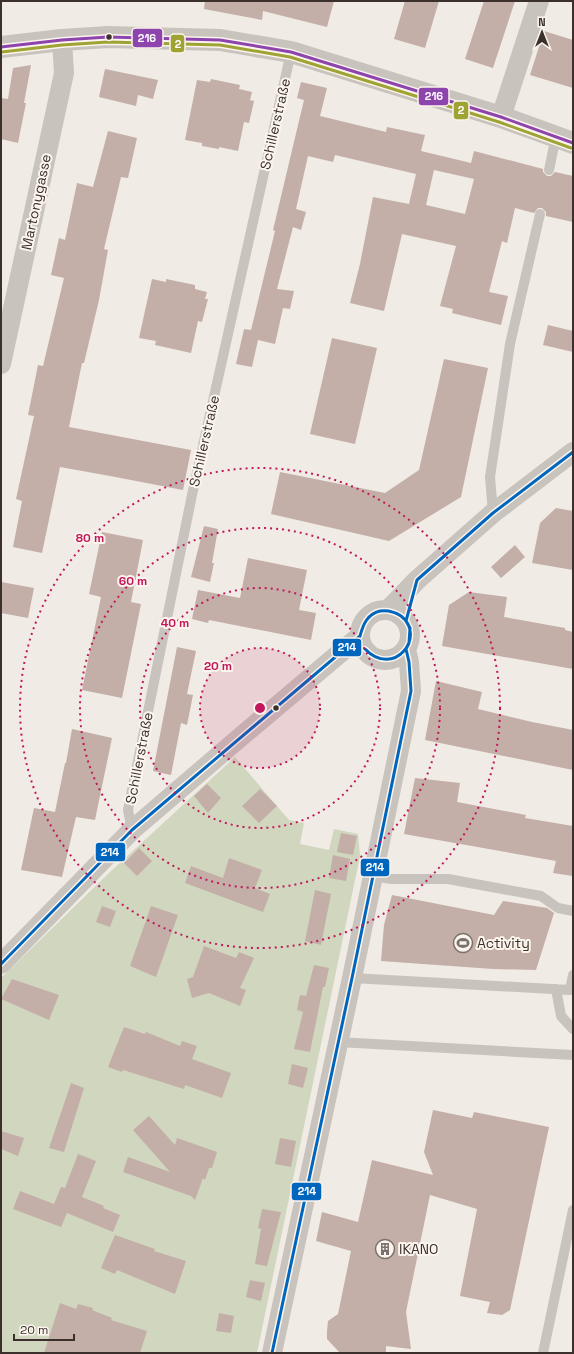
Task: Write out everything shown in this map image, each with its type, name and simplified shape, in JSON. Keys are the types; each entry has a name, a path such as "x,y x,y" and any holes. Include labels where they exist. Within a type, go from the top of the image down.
{"street":[{"path":"502,117 539,1"},
{"path":"1,48 62,40 108,37 220,40 291,52 502,117 564,140"},
{"name":"Martonygasse","path":"1,364 64,73 62,40"},
{"path":"388,610 418,580 493,513 573,452"},
{"path":"406,621 418,580"},
{"path":"381,610 388,610 398,614 406,621 410,628 409,643 406,650 398,656 388,660 375,658 363,643 361,629 364,622 368,617 381,610"},
{"path":"1,964 132,830 333,658 363,643"},
{"path":"272,1353 352,978 410,691 406,650"},
{"path":"388,660 410,691"}],"lane":[{"name":"Schillerstraße","path":"132,830 128,810 148,710 192,495 291,52"},
{"path":"549,170 564,140"},
{"path":"493,513 490,477 510,344 540,214"},
{"path":"373,876 391,879 448,879 541,896 558,908 573,911"},
{"path":"352,978 571,990 573,976"},
{"path":"556,989 561,1016 573,1029"},
{"path":"338,1042 573,1055"},
{"path":"543,1353 573,1210"}],"green space":[{"path":"235,757 289,820 304,823 300,844 329,850 334,829 358,834 360,856 257,1353 1,1353 1,978 110,872"}],"building":[{"path":"205,1 334,1 327,27 263,11 262,20 204,9"},
{"path":"405,1 439,1 425,48 394,39"},
{"path":"484,1 515,1 493,68 465,59"},
{"path":"544,31 573,40 573,88 530,75"},
{"path":"31,65 24,103 26,103 18,143 1,139 1,98 8,99 13,68"},
{"path":"105,69 158,80 153,99 138,95 136,106 99,97"},
{"path":"211,79 240,85 239,89 252,92 250,100 254,101 249,123 244,122 238,151 219,147 219,149 202,146 202,143 185,140 197,80 210,82"},
{"path":"301,82 327,88 320,116 386,132 387,127 425,135 421,151 471,163 474,151 543,169 543,172 547,176 551,176 555,172 573,176 573,222 546,216 546,212 542,208 538,208 534,213 515,208 507,243 502,241 489,292 508,296 501,325 452,313 453,309 440,306 456,246 402,234 384,311 350,303 360,264 373,197 409,204 416,174 335,155 333,162 308,156 296,209 306,212 301,230 293,227 277,289 294,291 290,309 283,308 275,344 258,340 252,367 236,364 244,329 251,330 275,231 273,230 304,100 297,98","holes":["434,170 474,179 465,214 426,205"]},
{"path":"108,131 137,138 128,178 121,177 104,249 108,250 99,300 84,363 82,363 69,427 191,450 183,490 60,467 42,553 13,547 22,501 16,499 34,416 28,415 38,365 43,366 64,278 51,275 59,238 65,240 77,183 93,187"},
{"path":"152,279 166,282 166,279 195,285 195,289 207,292 205,299 208,299 202,322 198,321 191,353 155,345 156,341 139,338"},
{"path":"548,325 573,331 573,352 543,345"},
{"path":"332,338 377,348 355,444 310,434"},
{"path":"444,359 488,368 461,497 389,541 271,514 280,472 385,493 419,470"},
{"path":"556,508 573,511 573,570 532,563 540,523"},
{"path":"204,526 218,529 210,582 191,577"},
{"path":"102,532 143,540 131,602 141,604 122,698 82,690 101,597 89,594"},
{"path":"515,545 525,557 501,578 491,567"},
{"path":"248,558 307,570 299,610 316,613 311,640 209,620 208,623 192,619 198,590 240,598"},
{"path":"1,582 34,588 28,618 1,613"},
{"path":"469,592 507,597 504,617 565,628 565,630 573,632 573,669 442,646 449,605"},
{"path":"177,647 196,651 187,694 193,695 187,725 181,723 171,775 153,771"},
{"path":"436,681 482,692 478,709 573,730 573,770 425,740"},
{"path":"72,729 112,738 95,820 76,817 62,877 21,870 34,808 55,812"},
{"path":"415,778 460,783 457,802 526,815 525,818 573,826 573,876 553,873 556,861 404,834"},
{"path":"207,784 221,798 208,813 194,796"},
{"path":"260,789 277,806 259,823 242,806"},
{"path":"341,833 357,836 353,855 337,852"},
{"path":"139,848 152,861 137,876 124,863"},
{"path":"333,855 350,859 346,881 329,878"},
{"path":"229,858 262,870 255,888 270,894 263,912 185,883 191,866 223,878"},
{"path":"315,890 331,894 321,945 305,941"},
{"name":"Activity","path":"392,895 494,915 503,901 547,908 554,913 536,970 493,969 381,961 384,925"},
{"path":"102,906 116,911 110,927 96,922"},
{"path":"151,906 178,915 156,977 130,966"},
{"path":"204,946 236,958 239,952 254,958 240,988 246,990 240,1006 209,993 192,998 187,979 193,977"},
{"path":"314,965 329,968 325,987 323,987 310,1052 294,1049 303,1012 297,1010 300,995 306,996"},
{"path":"12,979 59,995 49,1020 1,999"},
{"path":"124,1027 145,1034 146,1032 180,1046 182,1041 197,1046 192,1059 231,1073 222,1098 185,1085 184,1089 123,1070 122,1072 108,1067"},
{"path":"292,1064 308,1068 303,1088 288,1084"},
{"path":"71,1083 84,1088 64,1152 49,1148"},
{"path":"433,1110 472,1118 474,1112 549,1127 510,1310 502,1315 487,1313 490,1302 460,1296 477,1209 430,1195 406,1312 411,1349 386,1346 386,1353 340,1353 327,1339 328,1321 338,1314 351,1251 316,1241 322,1212 358,1222 372,1160 433,1175 424,1152"},
{"path":"149,1116 175,1145 177,1138 217,1152 212,1168 209,1168 205,1180 203,1178 195,1200 191,1196 123,1172 128,1157 170,1172 133,1130"},
{"path":"1,1131 24,1138 18,1156 1,1149"},
{"path":"280,1138 296,1141 291,1167 275,1164"},
{"path":"78,1154 96,1161 82,1197 104,1206 103,1208 120,1215 113,1232 67,1213 61,1227 13,1209 20,1191 54,1204 61,1187 65,1188"},
{"path":"262,1209 281,1212 267,1266 255,1264 261,1229 258,1228"},
{"path":"115,1235 155,1249 154,1251 186,1261 175,1294 117,1270 115,1274 101,1268"},
{"path":"250,1280 265,1283 261,1301 246,1297"},
{"path":"60,1303 76,1309 78,1304 93,1308 92,1310 112,1318 111,1320 147,1331 140,1353 44,1353"},
{"path":"219,1313 234,1316 231,1333 216,1331"}],"transit line":[{"name":"216","path":"1,47 62,40 108,37 220,40 291,52 501,117 573,143"},
{"name":"2","path":"2,52 62,45 108,42 220,45 290,57 499,122 571,148"},
{"name":"214","path":"272,1353 352,978 411,691 409,662 406,649 409,643 410,628 406,621 417,580 493,513 573,452"},
{"name":"214","path":"1,964 132,830 360,636 364,624 369,617 376,612 386,611 396,613 408,624 410,634 409,643 404,651 396,657 387,659 376,657 365,649"}],"place":[{"name":"Activity","path":"463,943"},
{"name":"IKANO","path":"385,1249"}]}
